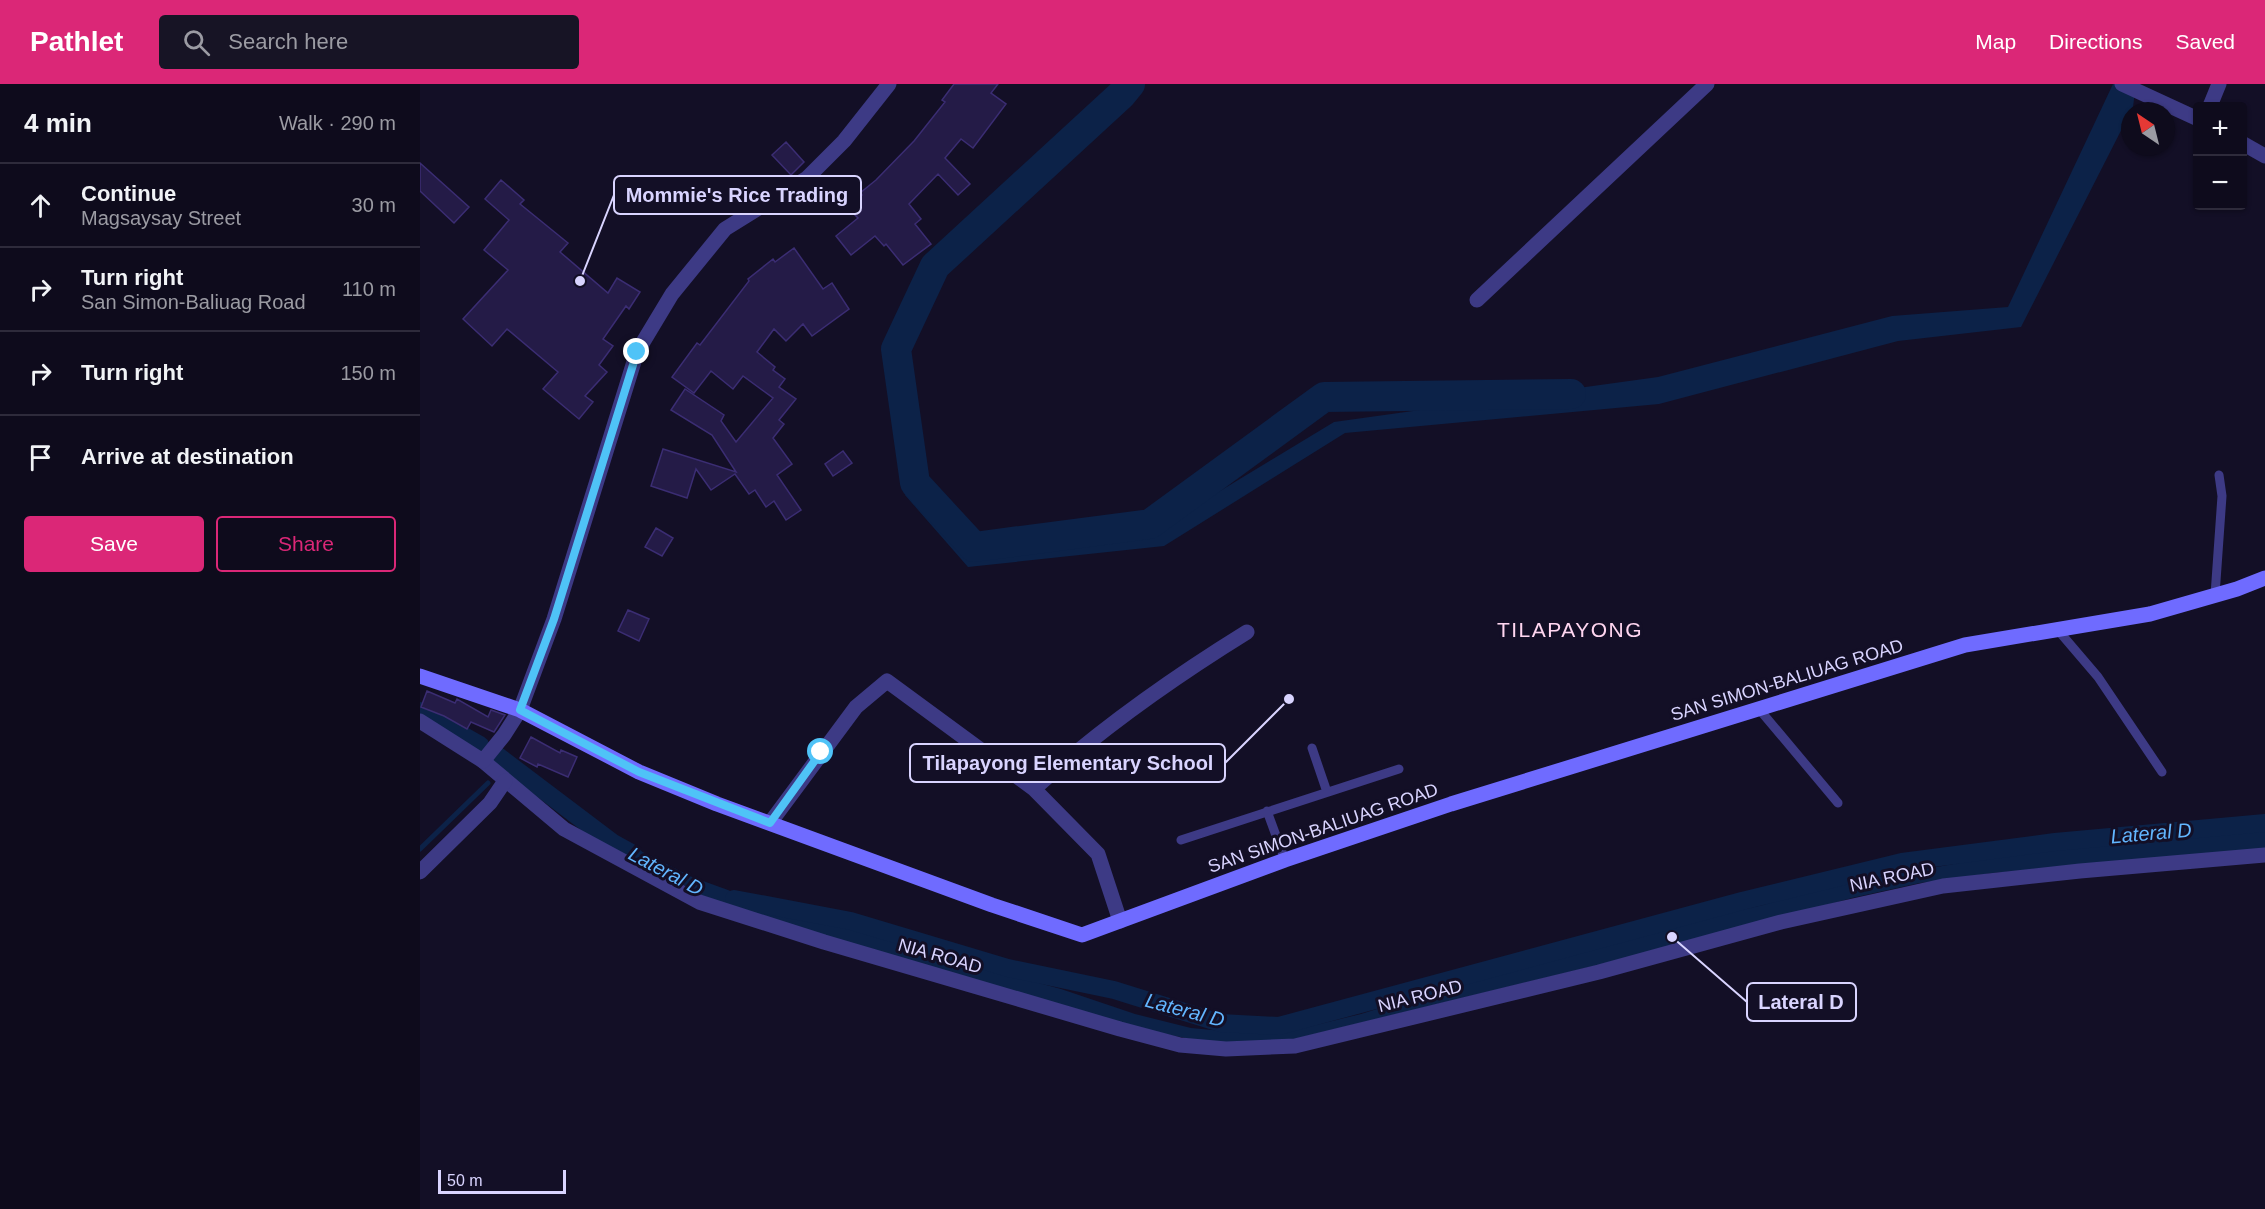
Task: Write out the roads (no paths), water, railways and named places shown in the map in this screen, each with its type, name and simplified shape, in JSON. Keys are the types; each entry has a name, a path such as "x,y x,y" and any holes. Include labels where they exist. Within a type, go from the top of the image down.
{"main road":[{"name":"SAN SIMON-BALIUAG ROAD","path":"420,676 520,710 639,772 992,905 1082,935 1285,860 1451,804 1965,645 2150,614 2265,578"}],"street":[{"path":"483,760 504,735 520,710 554,619 637,352 672,294 725,229 807,178 844,141 890,84"},
{"path":"1477,300 1707,84"},
{"path":"2122,84 2193,117"},
{"path":"2212,102 2219,84"},
{"path":"2247,146 2265,156"},
{"path":"1034,789 1120,717 1188,669 1247,632"},
{"path":"770,823 856,707 887,681 1034,789 1098,854 1120,921"},
{"name":"NIA ROAD","path":"420,721 483,760 505,782 564,829 699,902 824,942 1145,1036 1180,1045 1226,1049 1295,1046 1599,972 1781,922 1943,886 2025,876 2265,855"},
{"path":"420,872 490,802 505,782"}],"lane":[{"path":"2215,595 2222,496 2219,475"},
{"path":"2057,629 2098,677 2162,772"},
{"path":"1759,709 1838,803"},
{"path":"1312,748 1327,792"},
{"path":"1181,840 1399,768"},
{"path":"1267,811 1285,860"}],"water":[{"path":"2113,84 2136,84 2134,102 2121,102 2121,131 2021,327 1898,341 1659,404 1345,433 1164,546 968,567 905,495 915,483 974,547 1154,531 1334,422 1658,377 1892,316 2008,307"},
{"name":"Lateral D","path":"2265,829 2265,849 1993,873 1920,883 1852,898 1688,943 1278,1043 1205,1042 1150,1031 758,917 701,896 608,846 615,838 692,877 728,890 771,910 827,922 922,948 973,965 1061,989 1135,1014 1191,1028 1223,1031 1299,1029 1361,1014 1507,968 1763,905 1823,887 2016,853"}],"waterway":[{"path":"1130,84 1121,95 935,266 896,349 915,483 974,547 1150,524 1324,397 1571,394"},
{"name":"Lateral D","path":"420,711 480,745"},
{"name":"Lateral D","path":"498,756 613,843 633,854"},
{"name":"Lateral D","path":"501,768 506,762"},
{"path":"420,849 488,783"},
{"name":"Lateral D","path":"734,899 851,921 1008,968 1114,990 1220,1023 1279,1026 1742,901 1902,862 2055,842 2265,823"}],"place":[{"name":"Mommie's Rice Trading","path":"580,281"},
{"name":"Tilapayong Elementary School","path":"1289,699"},
{"name":"Lateral D","path":"1672,937"}],"district":[{"name":"TILAPAYONG","path":"1570,629"}]}
